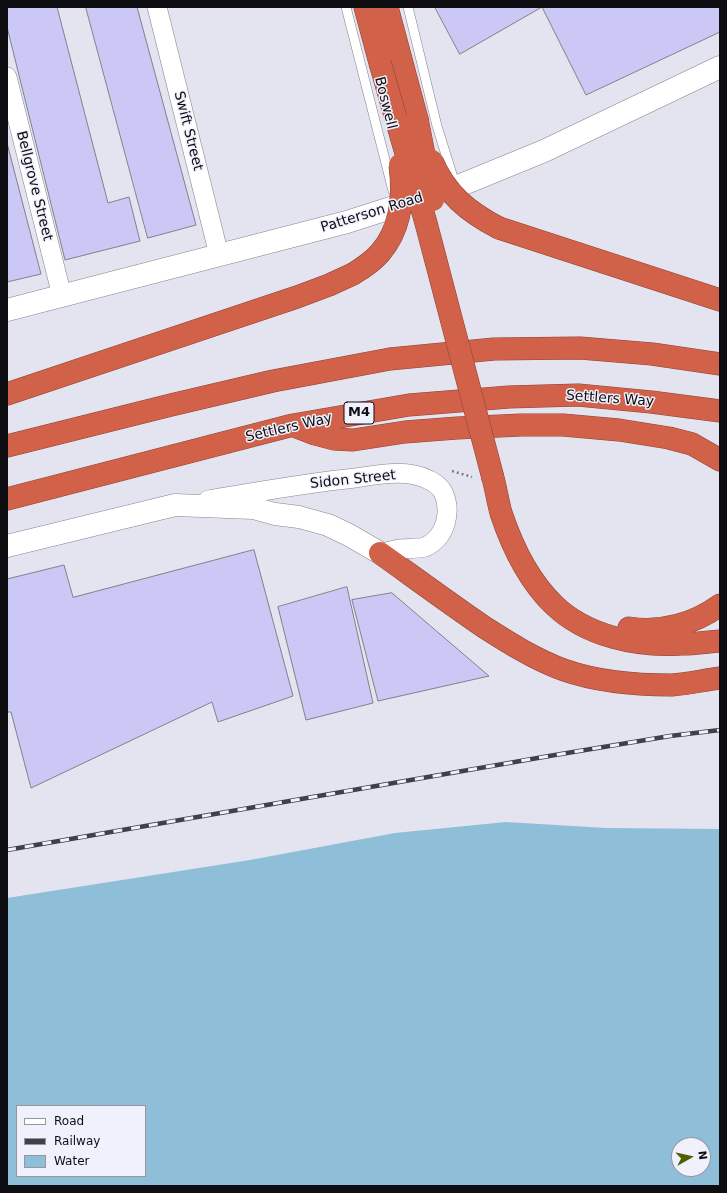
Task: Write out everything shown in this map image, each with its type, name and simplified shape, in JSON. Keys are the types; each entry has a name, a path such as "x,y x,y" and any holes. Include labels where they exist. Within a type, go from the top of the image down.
{"highway":[{"path":"365,7 426,223 490,477 501,512 519,556 543,593 554,606 591,630 631,641 680,644 720,641"},
{"path":"387,7 417,119 433,200 448,263 490,477 520,527 533,556 548,580 561,594 578,608 613,625 631,628 667,628 688,623 707,614 720,605"},
{"path":"7,394 297,297 353,274 371,262 387,244 397,222 401,205 402,176 380,63"},
{"path":"417,119 433,164 446,187 460,202 480,218 499,228 720,300"},
{"path":"7,446 171,404 390,359 494,349 580,348 652,354 720,364"},
{"name":"Settlers Way","path":"7,499 293,425 409,405 510,397 578,395 651,402 720,411"},
{"path":"293,425 315,434 334,439 353,440 405,432 457,428 563,425 619,430 669,438 692,444 720,460"},
{"path":"380,553 501,638 535,658 564,670 598,679 632,683 673,685 720,678"}],"street":[{"name":"Swift Street","path":"157,7 219,255"},
{"name":"Patterson Road","path":"7,310 347,222 456,187 544,152 720,67"},
{"name":"Bellgrove Street","path":"7,77 62,296"},
{"name":"Sidon Street","path":"7,546 175,505 338,480 391,474 416,475 432,482 442,491 447,504 447,515 445,526 440,536 424,547 399,549 380,553 328,525 299,517 274,514 253,508 175,505"}],"lane":[{"name":"Boswell","path":"346,7 397,206"},
{"path":"408,7 437,126 456,187"}],"path":[{"path":"445,469 490,477"}],"water":[{"path":"506,822 606,828 720,829 720,1186 7,1186 7,898 250,860 395,833"}],"building":[{"path":"7,7 57,7 108,203 129,197 140,241 65,260 7,27"},
{"path":"86,7 137,7 196,225 148,238"},
{"path":"435,7 542,7 460,54"},
{"path":"542,7 720,7 720,32 586,95"},
{"path":"7,143 41,274 7,282"},
{"path":"254,550 293,696 218,722 212,702 31,788 11,712 7,712 7,579 64,565 73,597"},
{"path":"347,587 373,703 306,720 278,607"},
{"path":"392,593 489,676 378,701 352,600"}],"railway":[{"path":"7,850 555,755 670,736 720,730"}]}
